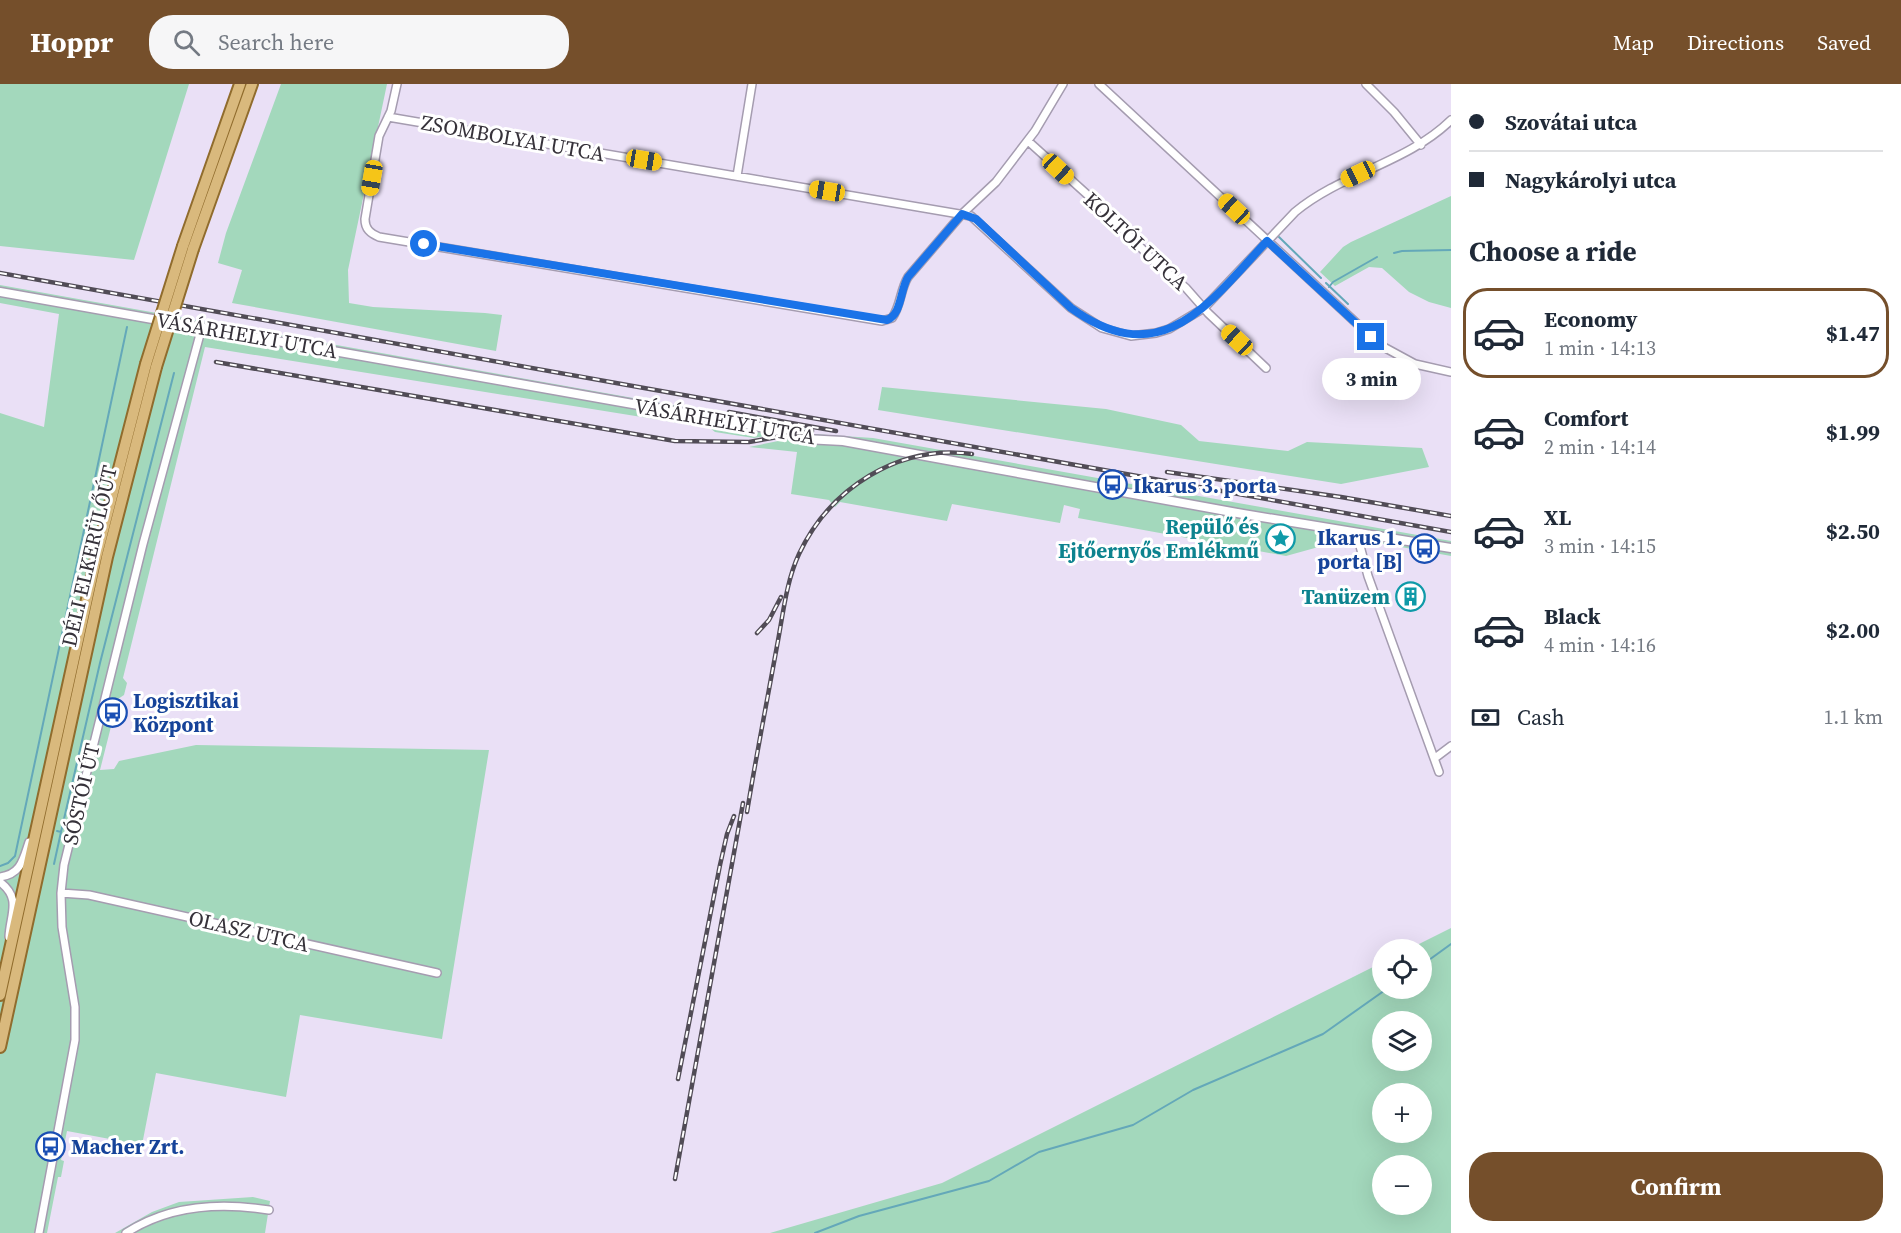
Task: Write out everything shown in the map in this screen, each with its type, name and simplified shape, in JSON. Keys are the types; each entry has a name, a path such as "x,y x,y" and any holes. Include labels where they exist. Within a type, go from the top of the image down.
{"main road":[{"name":"DÉLI ELKERÜLŐÚT","path":"0,994 96,558 151,366 240,84"},
{"name":"DÉLI ELKERÜLŐÚT","path":"188,248 252,84"},
{"name":"DÉLI ELKERÜLŐÚT","path":"0,1047 151,366"}],"street":[{"path":"397,84 393,105 379,136 365,219 368,230 379,237 887,320 896,314 904,283 908,277 962,214 987,192 1028,141 1063,84"},
{"path":"736,176 752,84"},
{"path":"1099,84 1380,345 1415,364 1451,372"},
{"path":"1366,84 1394,112 1421,145"},
{"name":"ZSOMBOLYAI UTCA","path":"388,117 962,214 976,219 1071,308 1102,328 1131,336 1156,333 1184,321 1204,308 1295,213 1322,192 1421,145 1451,120"},
{"name":"KOLTÓI UTCA","path":"1028,141 1101,207 1154,261 1186,288 1266,368"},
{"name":"VÁSÁRHELYI UTCA","path":"0,291 756,426 805,439 843,441 1066,483 1451,548"},
{"name":"SÓSTÓI ÚT","path":"39,1233 75,1040 75,1007 62,927 61,893 64,865 143,544 202,327"},
{"path":"1361,532 1360,546 1368,576 1440,772"},
{"path":"1435,758 1451,746"},
{"path":"0,877 18,870 39,814"},
{"path":"0,882 9,890 14,900 9,928 8,959"},
{"name":"OLASZ UTCA","path":"61,893 89,895 437,973"},
{"path":"126,1233 154,1218 187,1209 232,1205 269,1210"}],"green space":[{"path":"0,84 189,84 134,260 0,246"},
{"path":"281,84 387,84 348,270 349,303 373,307 502,315 496,351 232,303 242,270 218,263 226,233"},
{"path":"1451,196 1451,308 1429,302 1409,292 1382,268 1369,267 1335,286 1320,272 1343,247 1351,242"},
{"path":"0,285 807,429 754,438 715,432 710,428 205,347 123,678 127,683 124,695 118,699 100,770 114,769 119,761 196,745 489,750 442,1039 300,1015 286,1097 156,1073 142,1145 67,1131 61,1160 64,1161 61,1177 58,1177 47,1233 0,1233 0,413 44,427 59,314 0,303"},
{"path":"882,387 1106,409 1181,425 1199,441 1288,451 1307,442 1422,448 1429,467 1341,484 878,410"},
{"path":"813,434 873,438 1451,541 1451,556 1351,538 1286,556 1078,518 1080,509 1064,505 1060,523 952,504 947,521 840,502 835,507 829,500 791,494 797,452 749,447"},
{"path":"1451,928 1451,1233 770,1233 942,1183 1372,968 1372,999 1432,999 1432,939 1429,939"},
{"path":"253,1197 270,1201 265,1233 115,1233 152,1212 179,1202"}],"waterway":[{"path":"1279,237 1321,278"},
{"path":"1394,253 1451,250"},
{"path":"1329,287 1333,282 1377,257"},
{"path":"1326,283 1348,304"},
{"path":"0,866 8,863 15,856 127,327"},
{"path":"57,831 61,832 100,663 174,373"},
{"path":"54,864 61,832"},
{"path":"1432,958 1451,944"},
{"path":"815,1233 859,1216 989,1181 1039,1152 1133,1125 1193,1090 1323,1034 1372,999"}],"railway":[{"path":"0,273 1451,532"},
{"path":"216,362 675,441 749,442 812,431"},
{"path":"729,412 836,431"},
{"path":"747,812 788,587 799,554 812,530 848,491 893,464 919,456 945,453 972,454"},
{"path":"1167,472 1341,497 1451,516"},
{"path":"757,633 769,620 781,597"},
{"path":"675,1179 743,803"},
{"path":"678,1079 720,865 734,816"}],"place":[{"name":"Ikarus 3. porta","path":"1112,485"},
{"name":"Repülő és Ejtőernyős Emlékmű","path":"1280,538"},
{"name":"Ikarus 1. porta [B]","path":"1424,549"},
{"name":"Tanüzem","path":"1411,596"},
{"name":"Logisztikai Központ","path":"112,712"},
{"name":"Macher Zrt.","path":"50,1146"}],"route":[{"path":"424,244 882,321 896,314 904,283 962,214 976,219 1071,308 1102,328 1131,336 1169,329 1204,308 1267,241 1371,337"}]}
